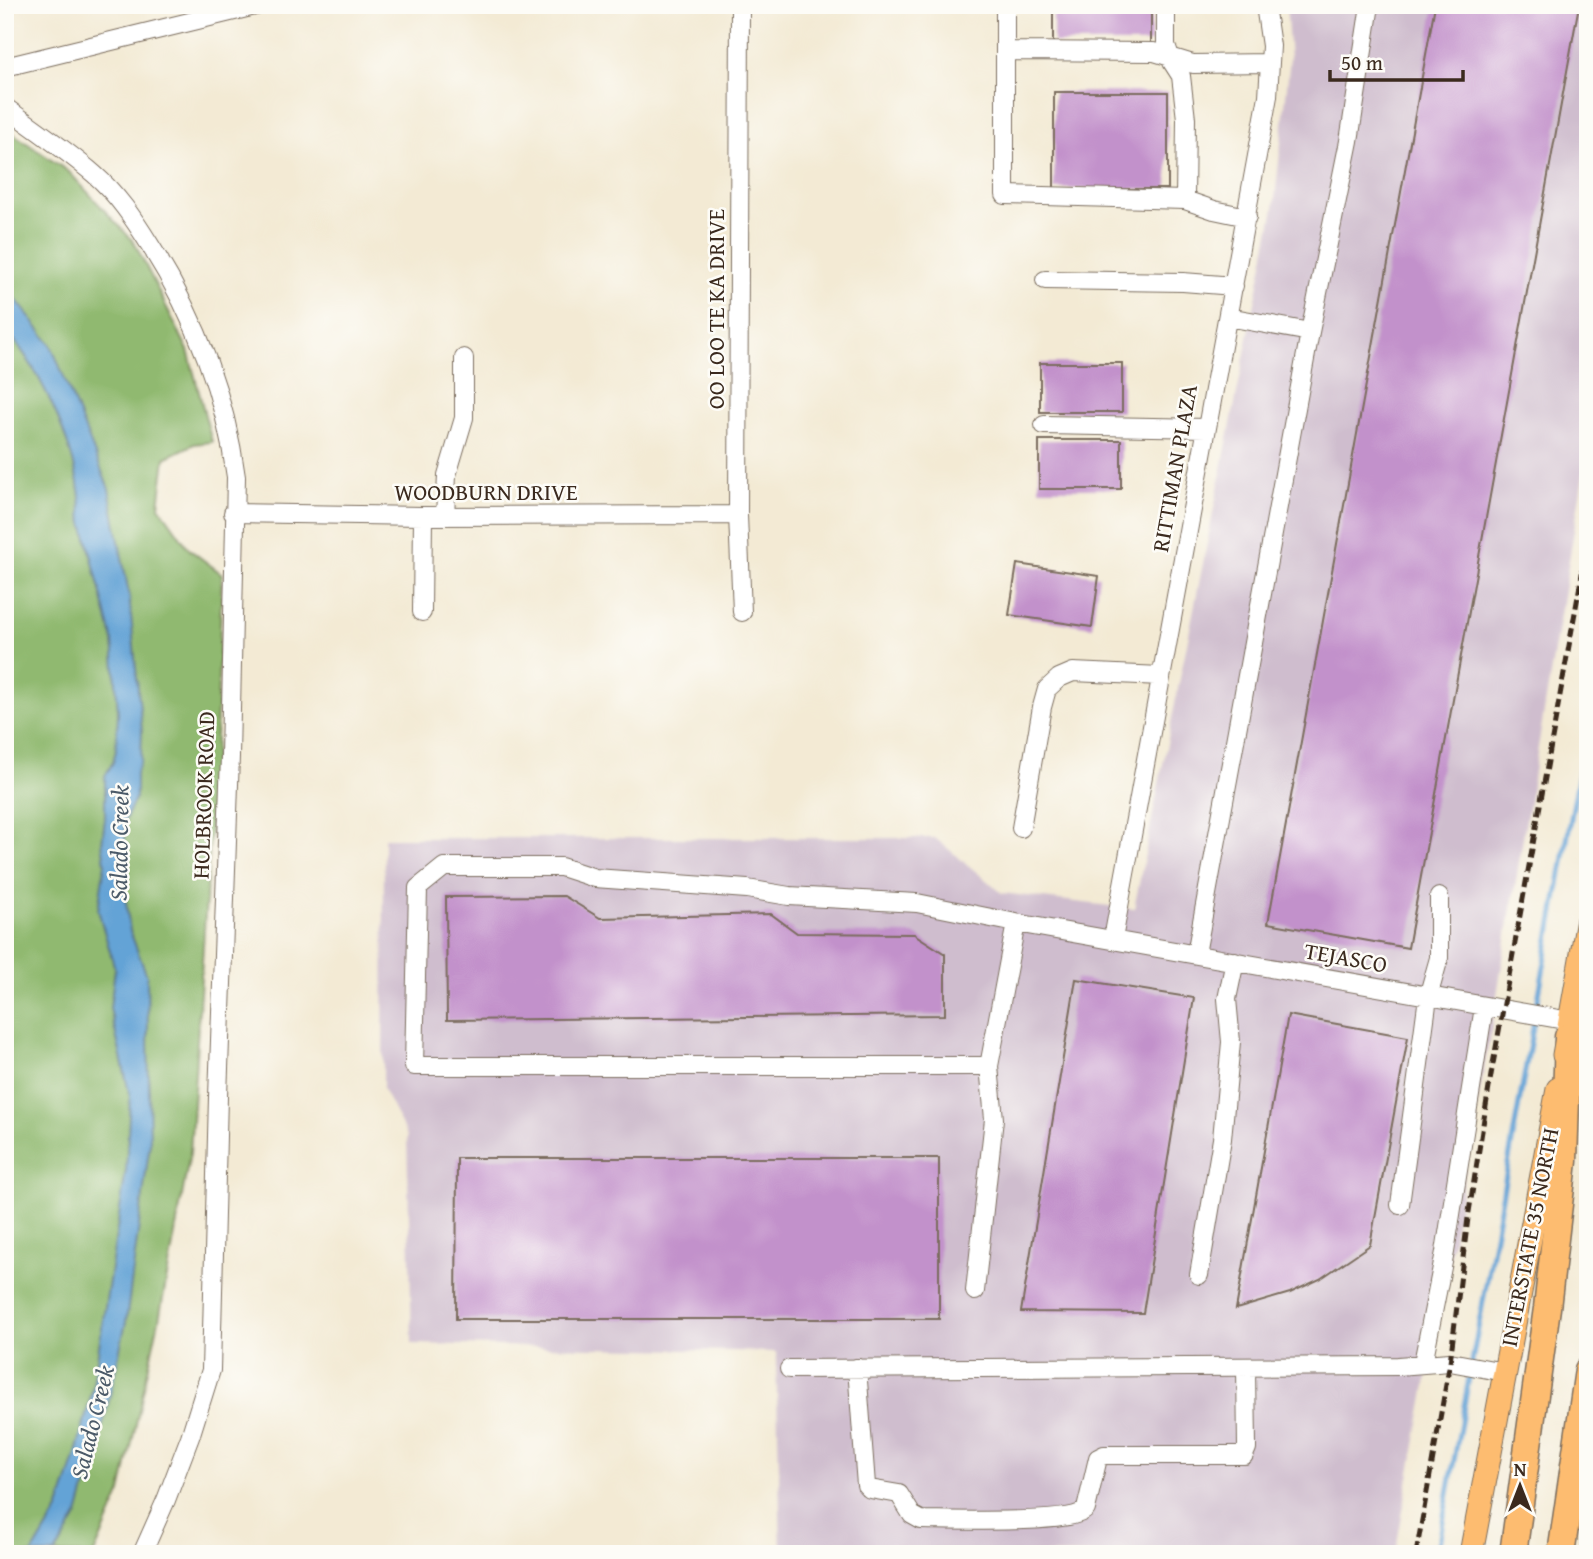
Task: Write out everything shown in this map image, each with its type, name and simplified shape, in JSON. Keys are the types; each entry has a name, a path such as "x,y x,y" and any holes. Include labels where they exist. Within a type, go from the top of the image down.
{"highway":[{"path":"1513,1554 1547,1308 1562,1174 1569,1029"},
{"path":"1561,1554 1588,1370"}],"main road":[{"name":"INTERSTATE 35 NORTH","path":"1471,1554 1588,920"}],"street":[{"path":"5,67 259,5"},
{"name":"OO LOO TE KA DRIVE","path":"740,5 738,515 742,612"},
{"path":"1004,5 1005,195 1185,200 1247,217"},
{"path":"1166,5 1166,45 1181,76 1186,119 1185,200"},
{"name":"RITTIMAN PLAZA","path":"1113,939 1268,96 1271,46 1265,5"},
{"path":"1196,954 1310,332 1349,141 1370,5"},
{"path":"1005,51 1154,52 1193,64 1270,62"},
{"name":"HOLBROOK ROAD","path":"5,107 95,174 126,207 167,272 193,320 209,361 231,436 236,477 211,1370 190,1437 142,1554"},
{"path":"1045,280 1183,282 1234,286"},
{"path":"1228,317 1310,332"},
{"path":"445,516 447,475 464,418 464,358"},
{"path":"1044,425 1207,428"},
{"name":"WOODBURN DRIVE","path":"233,513 423,516 738,515"},
{"path":"422,612 423,516"},
{"path":"1020,828 1047,689 1059,678 1073,672 1161,676"},
{"name":"TEJASCO","path":"989,1066 414,1066 418,888 444,867 561,867 595,878 747,888 789,896 917,903 1535,1016 1569,1029"},
{"path":"1400,1205 1428,997 1439,958 1439,897"},
{"path":"975,1292 994,1119 989,1066 1016,923"},
{"path":"1199,1275 1222,1139 1231,1042 1227,999 1235,961"},
{"path":"1423,1363 1445,1252 1483,1007"},
{"path":"789,1368 1398,1366 1438,1362 1504,1372"},
{"path":"857,1368 866,1485 870,1489 899,1494 912,1515 920,1520 1054,1519 1082,1514 1086,1509 1098,1458 1104,1455 1244,1455 1247,1448 1246,1367"}],"shaded area":[{"path":"1286,5 1588,5 1588,446 1492,1025 1395,1554 781,1554 776,1352 412,1344 407,1136 383,1089 384,838 935,838 1002,893 1134,909 1274,208 1290,58"}],"green space":[{"path":"5,128 69,172 134,242 188,350 212,442 194,444 165,458 159,506 189,549 222,574 216,740 190,1153 159,1320 121,1492 94,1554 5,1554"}],"water":[{"name":"Salado Creek","path":"5,285 51,345 109,489 129,594 142,731 141,761 136,773 136,797 125,820 124,887 130,931 147,976 150,1143 126,1322 106,1413 78,1515 55,1554 32,1554 58,1510 92,1392 126,1170 130,1097 110,1008 115,969 98,910 105,863 102,843 105,776 116,750 118,713 113,641 81,515 74,468 67,442 46,391 5,329"}],"building":[{"path":"1053,5 1151,5 1151,43 1053,43"},
{"path":"1435,5 1579,5 1408,948 1268,923"},
{"path":"1054,92 1168,92 1168,189 1054,189"},
{"path":"1040,363 1122,363 1122,412 1040,412"},
{"path":"1039,440 1121,440 1121,489 1039,489"},
{"path":"1017,564 1099,576 1092,627 1009,615"},
{"path":"564,896 600,918 771,914 797,933 914,934 945,954 945,1015 447,1020 446,897"},
{"path":"1076,979 1194,998 1143,1313 1021,1312"},
{"path":"1288,1015 1408,1037 1370,1245 1320,1279 1290,1293 1236,1309"},
{"path":"457,1158 939,1158 939,1319 456,1319"}],"waterway":[{"path":"1437,1554 1588,725"}],"railway":[{"path":"1416,1554 1450,1362 1468,1218 1491,1075 1588,541"}]}
